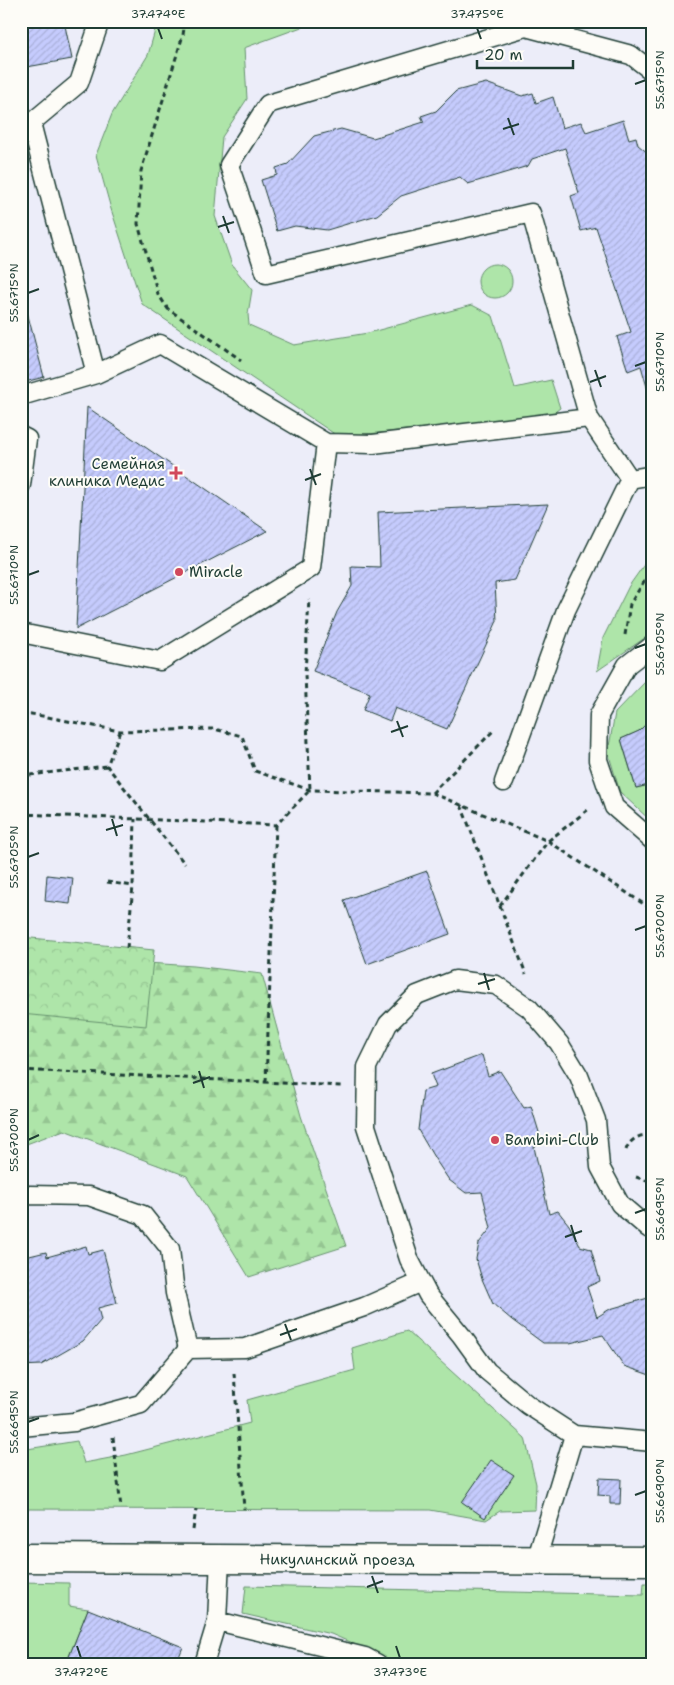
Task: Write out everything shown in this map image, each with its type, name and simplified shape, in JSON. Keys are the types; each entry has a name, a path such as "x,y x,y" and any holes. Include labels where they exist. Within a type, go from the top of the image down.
{"street":[{"name":"Никулинский проезд","path":"21,1558 653,1561"}],"lane":[{"path":"96,374 31,123 80,82 100,21"},
{"path":"630,480 589,418 531,213 266,274 229,165 268,104 525,24 631,55 653,72"},
{"path":"21,396 96,374 160,344 326,443 373,444 589,418"},
{"path":"21,436 27,439 21,486"},
{"path":"21,633 160,661 311,568 326,443"},
{"path":"630,480 653,475"},
{"path":"504,782 566,610 630,480"},
{"path":"653,646 627,665 599,715 598,760 614,807 653,841"},
{"path":"653,1228 648,1228 620,1204 600,1168 596,1120 579,1076 559,1044 530,1008 496,985 455,980 417,995 388,1024 367,1067 366,1126 409,1259 428,1295 461,1335 487,1371 528,1405 574,1435 653,1442"},
{"path":"21,1197 28,1195 89,1196 143,1215 170,1248 175,1293 188,1349"},
{"path":"21,1427 74,1422 141,1404 188,1349 245,1348 364,1307 421,1282"},
{"path":"536,1561 574,1435"},
{"path":"204,1664 217,1620 220,1559"},
{"path":"217,1620 365,1657 378,1664"}],"path":[{"path":"185,21 184,36 141,171 138,224 158,294 168,309 248,364"},
{"path":"266,1082 276,825 310,790 305,674 311,568"},
{"path":"627,665 624,640 630,604 653,568"},
{"path":"21,712 120,730 214,729 242,736 255,771 310,790 432,792 548,841 653,910"},
{"path":"432,792 499,725"},
{"path":"107,766 120,730"},
{"path":"21,776 107,766"},
{"path":"107,766 185,864"},
{"path":"460,804 527,977"},
{"path":"21,814 276,825"},
{"path":"500,906 548,841 579,816"},
{"path":"127,948 133,886 135,819"},
{"path":"107,882 133,886"},
{"path":"21,1070 367,1087"},
{"path":"624,1155 627,1146 634,1139 642,1135 653,1135"},
{"path":"630,1174 638,1179 653,1180"},
{"path":"233,1348 244,1509"},
{"path":"110,1412 121,1508"}],"green space":[{"path":"156,21 318,21 244,48 247,99 222,137 215,216 232,265 252,290 248,314 249,325 294,345 368,333 472,305 493,316 515,388 551,380 560,408 551,415 339,437 142,304 111,209 96,155 112,114 148,55"},
{"path":"495,264 502,265 507,269 511,274 511,288 507,293 502,297 495,298 488,297 483,293 479,288 478,281 479,274 483,269 488,265"},
{"path":"653,552 652,633 597,671 603,638 629,586"},
{"path":"653,679 653,717 639,731 621,739 636,788 653,784 653,823 620,792 608,752 615,713 646,681"},
{"path":"21,937 154,950 146,1026 21,1014"},
{"path":"21,955 194,966 262,974 301,1116 346,1246 249,1277 187,1176 64,1130 21,1146"},
{"path":"407,1331 525,1438 536,1484 535,1510 500,1511 486,1520 430,1510 21,1509 21,1450 77,1441 84,1463 126,1455 250,1423 247,1400 355,1370 352,1348"},
{"path":"21,1582 69,1583 69,1606 88,1609 66,1664 21,1664"},
{"path":"644,1583 653,1583 653,1664 400,1664 331,1634 243,1614 246,1586 643,1595"}],"building":[{"path":"21,21 64,21 72,59 21,68"},
{"path":"486,83 522,96 533,93 536,103 553,97 562,128 581,122 586,132 623,120 629,139 636,137 638,145 653,157 653,408 641,366 628,371 617,337 631,332 596,227 581,231 571,196 579,193 565,148 532,159 528,166 468,184 460,177 401,196 377,215 327,230 295,226 277,231 261,180 277,175 276,168 288,164 314,136 341,129 373,138 424,122 421,116 436,111 456,91"},
{"path":"21,289 44,377 21,383"},
{"path":"87,407 267,531 76,629"},
{"path":"548,504 515,580 495,583 497,621 447,729 395,708 390,721 363,710 370,693 313,671 337,612 352,586 351,566 380,567 378,512"},
{"path":"653,717 653,784 636,788 621,739 639,731"},
{"path":"427,871 450,934 367,964 344,900"},
{"path":"47,875 73,878 70,904 45,901"},
{"path":"482,1055 488,1076 500,1071 524,1108 531,1106 542,1142 534,1147 549,1214 558,1211 569,1225 580,1246 591,1249 600,1281 587,1287 597,1317 610,1309 648,1298 653,1289 653,1376 624,1366 603,1335 570,1343 543,1343 493,1304 476,1259 479,1243 491,1228 482,1192 466,1193 449,1180 418,1130 423,1091 436,1087 431,1074"},
{"path":"86,1246 88,1254 103,1250 117,1303 98,1308 101,1320 83,1341 41,1365 21,1366 21,1258 46,1252 47,1257"},
{"path":"491,1460 514,1475 485,1518 462,1502"},
{"path":"599,1478 621,1479 620,1504 610,1504 610,1496 598,1495"},
{"path":"88,1609 183,1647 176,1664 66,1664"}],"place":[{"name":"Семейная клиника Медис","path":"176,473"},
{"name":"Miracle","path":"179,572"},
{"name":"Bambini-Club","path":"495,1140"}]}
